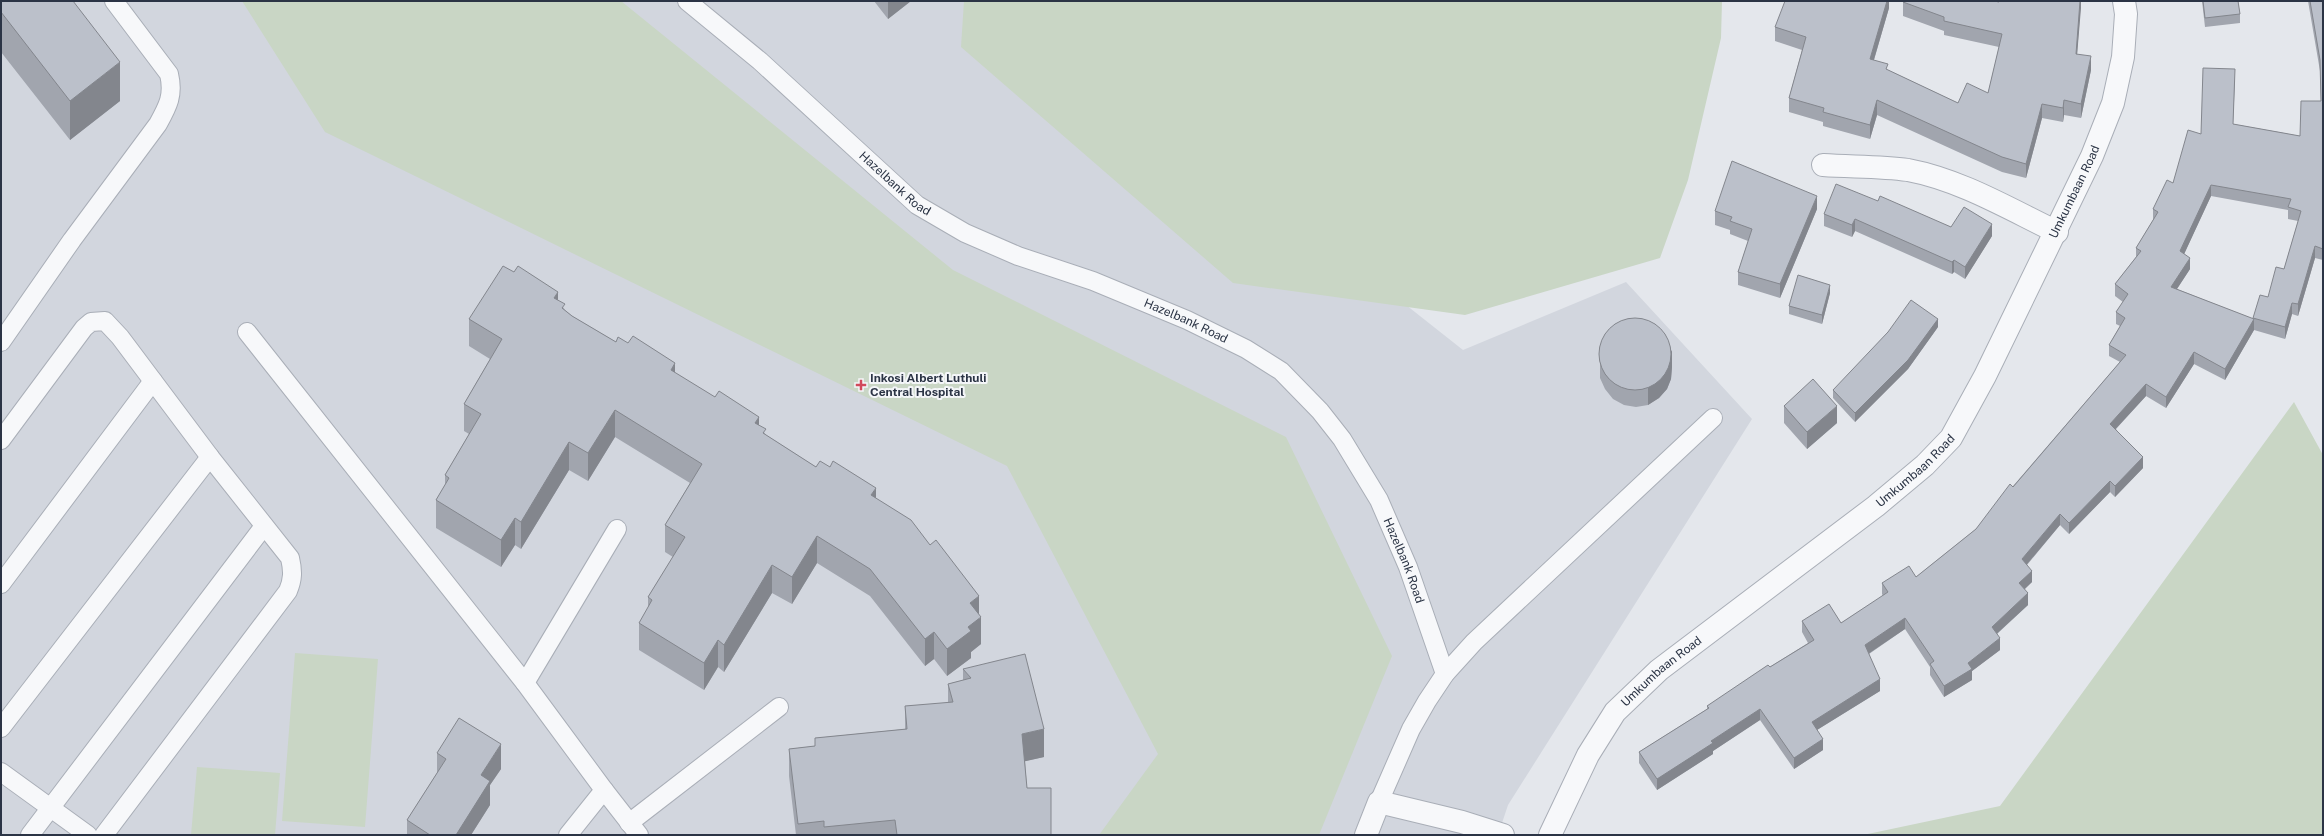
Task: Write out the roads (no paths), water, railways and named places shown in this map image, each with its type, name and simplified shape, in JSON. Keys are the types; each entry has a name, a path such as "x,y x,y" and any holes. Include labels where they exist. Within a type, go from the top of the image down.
{"street":[{"name":"Umkumbaan Road","path":"1550,835 1588,755 1615,712 1659,670 1876,506 1925,465 1951,438 1986,376 2057,232 2092,156 2113,103 2123,57 2126,14 2124,1"},
{"path":"1823,165 1908,170 1934,176 1954,183 2057,232"},
{"path":"1366,835 1379,802 1462,822 1503,835"}],"lane":[{"path":"1,342 72,240 158,124 168,106 172,87 169,74 114,1"},
{"name":"Hazelbank Road","path":"687,1 760,61 917,205 965,233 1018,256 1093,281 1187,320 1246,349 1282,371 1320,411 1342,439 1379,500 1408,567 1445,674"},
{"path":"1,440 84,328 91,322 105,321 109,324 210,457 290,558 293,569 292,580 288,591 104,835"},
{"path":"247,332 524,683 634,829 779,707"},
{"path":"1,584 153,381"},
{"path":"1379,802 1411,729 1445,674 1474,642 1713,418"},
{"path":"1,728 210,457"},
{"path":"30,835 264,526"},
{"path":"524,683 617,529"},
{"path":"1,772 88,835"},
{"path":"568,835 604,790"}],"place":[{"name":"Inkosi Albert Luthuli Central Hospital","path":"861,385"}]}
